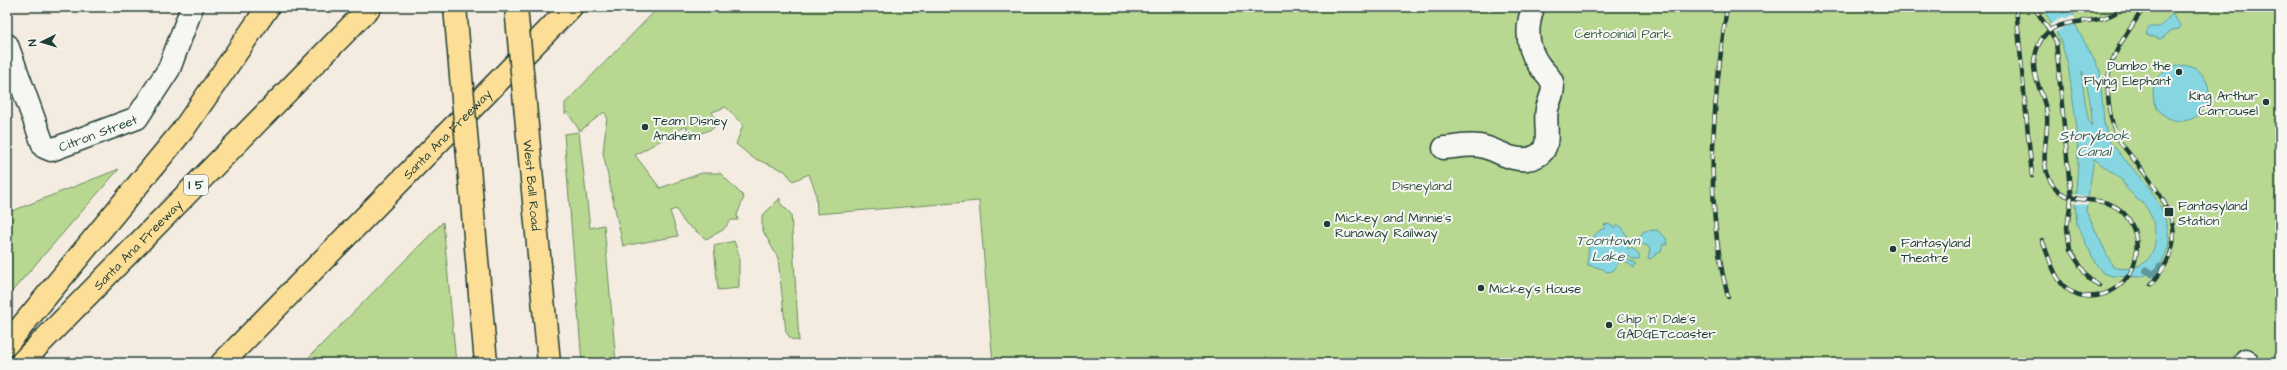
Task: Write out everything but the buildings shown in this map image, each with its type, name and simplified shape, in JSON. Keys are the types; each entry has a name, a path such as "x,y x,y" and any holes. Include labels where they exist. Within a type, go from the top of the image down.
{"main road":[{"path":"7,344 183,130 268,7"},
{"name":"Santa Ana Freeway","path":"21,363 370,7"},
{"path":"455,7 486,363"},
{"name":"West Ball Road","path":"516,7 549,363"},
{"name":"Santa Ana Freeway","path":"222,363 571,7"}],"street":[{"name":"Citron Street","path":"7,45 44,146 51,150 137,118 169,69 192,7"},
{"path":"1444,148 1479,146 1506,157 1521,159 1537,156 1545,148 1548,134 1547,110 1553,89 1552,82 1536,61 1529,42 1528,23 1533,7"}],"green space":[{"name":"Disneyland","path":"659,7 2280,7 2280,363 993,363 979,201 817,214 816,193 809,174 793,181 785,171 753,158 736,144 743,125 726,107 712,112 718,124 712,129 691,137 686,126 635,155 660,188 702,173 720,173 744,197 737,215 738,220 731,220 723,230 706,239 684,222 676,209 670,211 678,236 623,246 603,153 607,116 604,112 580,131 567,112 565,114 565,103"},
{"path":"579,132 590,228 604,225 616,363 582,363 564,134"},
{"path":"119,169 7,297 7,213"},
{"path":"780,198 780,203 791,214 799,341 791,339 786,332 778,258 762,229 762,216"},
{"path":"443,222 456,363 308,363 307,359"},
{"path":"734,241 739,255 739,288 718,290 714,246"}],"water":[{"name":"Storybook Canal","path":"2042,7 2059,7 2063,13 2065,12 2066,7 2072,7 2075,24 2100,71 2104,123 2109,141 2151,190 2164,214 2169,238 2168,249 2160,266 2142,277 2112,276 2103,273 2097,266 2077,225 2075,204 2078,163 2077,129 2068,65 2060,39","holes":["2082,71 2090,98 2092,115 2091,126 2086,108","2094,159 2122,180 2126,188 2146,207 2150,214 2155,230 2154,247 2147,260 2140,265 2123,269 2113,267 2086,211"]},
{"path":"2172,14 2181,26 2179,29 2172,30 2161,39 2148,36 2146,33 2149,27 2160,27"},
{"path":"2181,65 2192,67 2201,73 2207,82 2209,93 2207,104 2201,113 2192,119 2181,121 2170,119 2161,113 2155,104 2153,93 2155,82 2161,73 2170,67"},
{"name":"Toontown Lake","path":"1608,224 1615,228 1616,225 1622,227 1628,239 1637,239 1644,231 1657,230 1666,238 1667,245 1663,244 1661,251 1650,259 1648,258 1650,250 1648,246 1639,243 1632,244 1627,248 1633,249 1639,255 1639,260 1633,260 1629,256 1626,259 1636,264 1634,268 1626,262 1620,261 1613,271 1606,272 1603,269 1588,265 1588,254 1592,238 1595,234 1605,228 1604,225"}],"pier":[{"path":"2074,16 2077,24 2064,27 2054,33 2050,25 2060,19"},
{"path":"2074,194 2089,197 2088,205 2073,203"}],"waterway":[{"path":"2146,270 2153,274 2158,272 2160,266"}],"railway":[{"path":"1727,7 1715,116 1713,189 1715,225 1720,261 1728,297"},
{"path":"2016,7 2032,176"},
{"path":"2034,7 2056,41 2071,200 2067,228 2070,250 2089,279 2099,285"},
{"path":"2042,240 2053,268 2062,284 2071,292 2082,296 2104,294 2115,289 2131,272 2135,261 2135,232 2127,216 2112,205 2103,202 2070,197 2063,194 2053,185 2048,176 2045,159 2047,115 2044,100 2034,71 2035,56 2041,40 2050,31 2061,25 2099,19 2112,15 2123,7"},
{"path":"2144,7 2116,52 2110,68 2108,101 2111,119 2118,138 2160,196 2168,210 2172,224 2174,238 2171,253 2164,268 2151,284"}],"place":[{"name":"Dumbo the Flying Elephant","path":"2179,72"},
{"name":"King Arthur Carrousel","path":"2266,102"},
{"name":"Team Disney Anaheim","path":"645,127"},
{"name":"Fantasyland Station","path":"2169,212"},
{"name":"Mickey and Minnie's Runaway Railway","path":"1327,224"},
{"name":"Fantasyland Theatre","path":"1893,249"},
{"name":"Mickey's House","path":"1481,288"},
{"name":"Chip ‘n’ Dale’s GADGETcoaster","path":"1609,325"}],"park label":[{"name":"Centooinial Park","path":"1623,33"}]}
